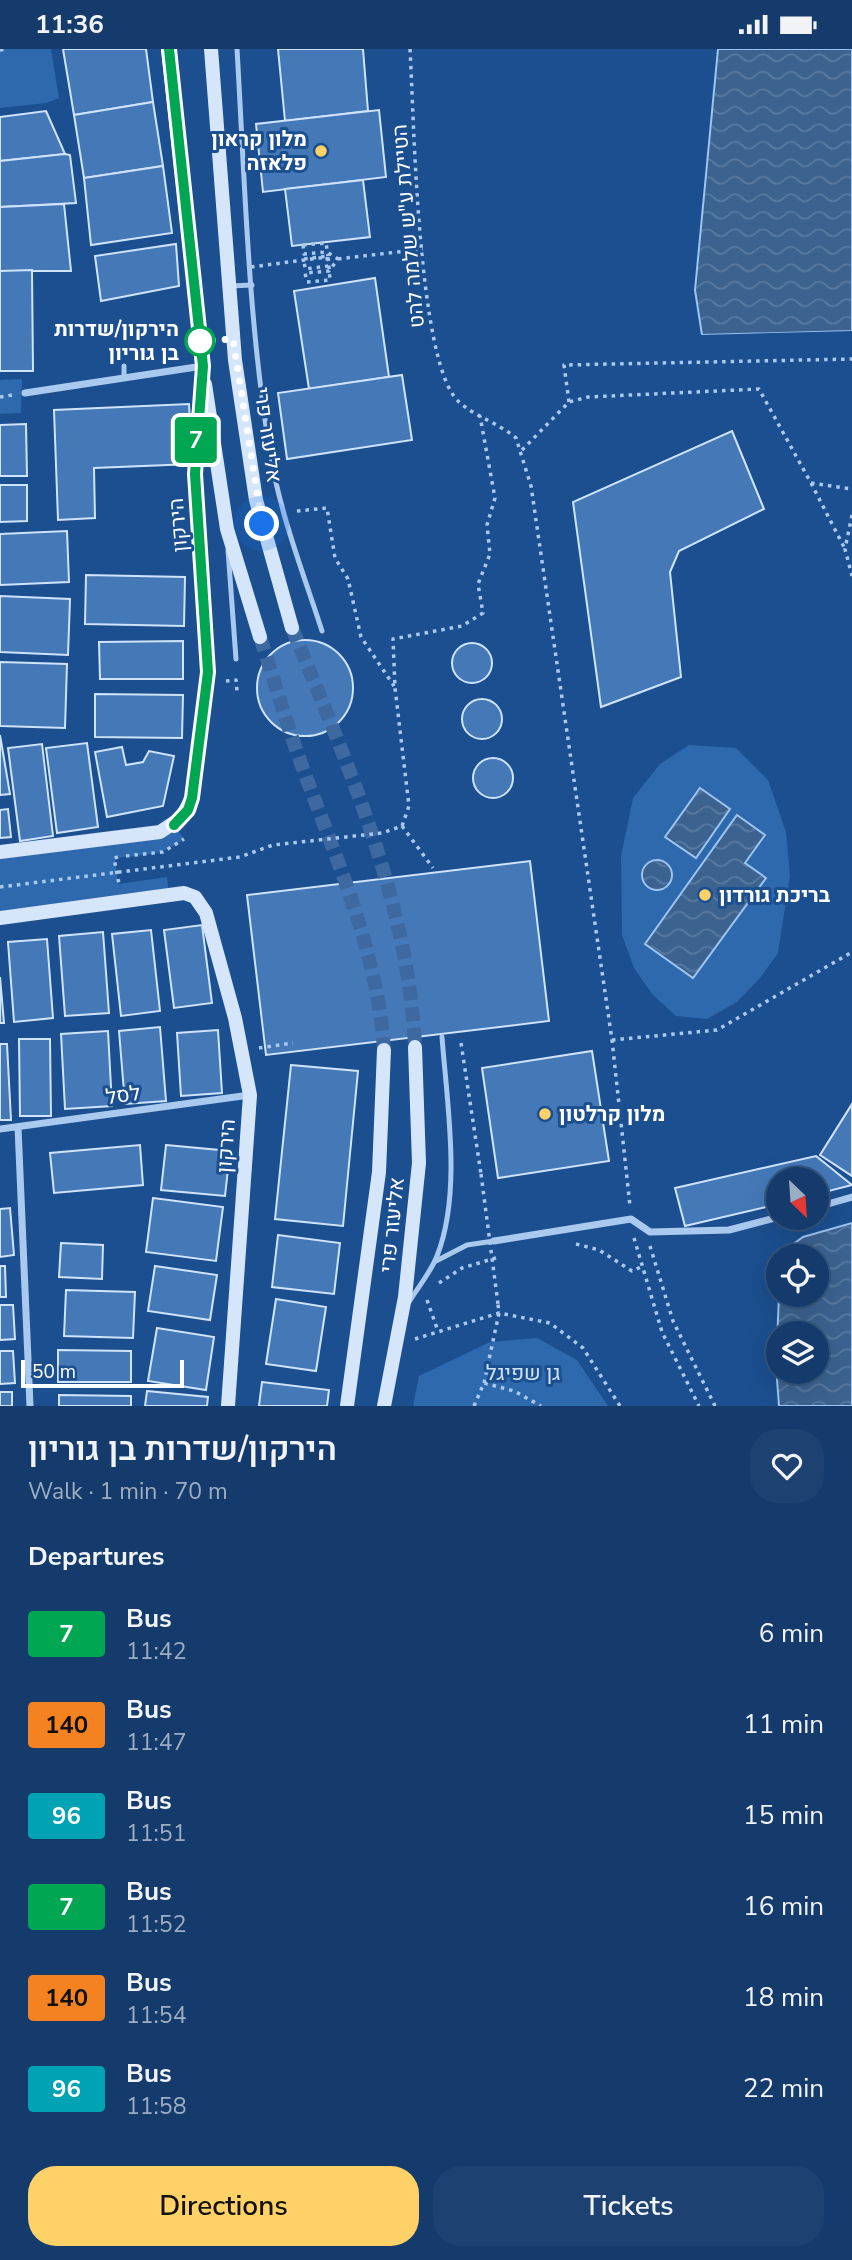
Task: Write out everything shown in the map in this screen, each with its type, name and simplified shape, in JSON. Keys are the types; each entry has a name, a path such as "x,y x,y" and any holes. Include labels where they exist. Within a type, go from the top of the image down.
{"main road":[{"name":"הירקון","path":"0,852 160,832 174,825 188,810 192,798 208,672 195,474 203,366 169,49"},
{"path":"211,49 228,286"},
{"name":"אליעזר פרי","path":"228,286 256,500 292,628"},
{"path":"203,366 226,529 260,637"},
{"name":"הירקון","path":"0,918 169,894 195,897 206,913 220,960 250,1094 228,1406"},
{"name":"אליעזר פרי","path":"384,1406 412,1245 419,1163 415,1047"},
{"name":"אליעזר פרי","path":"347,1406 379,1172 384,1050"}],"street":[{"path":"25,393 203,366"},
{"name":"לסל","path":"0,1129 250,1094"},
{"path":"18,1127 30,1406"},
{"path":"830,1203 852,1197"},
{"path":"494,1241 631,1219 650,1231 729,1230 766,1220"}],"lane":[{"path":"237,49 252,285 270,453 283,513 322,631"},
{"path":"228,286 252,285"},
{"path":"124,366 124,378"},
{"path":"226,529 236,659"},
{"path":"399,1320 436,1261 448,1205 450,1148 442,1037"},
{"path":"436,1261 467,1245 494,1241"}],"path":[{"path":"0,50 8,49"},
{"name":"הטיילת ע\"ש שלמה להט","path":"410,49 427,306 435,351 456,400 480,416 502,426 516,438 522,450 531,486 612,1040 631,1219 641,1267 662,1332 699,1406"},
{"path":"338,259 329,271 305,273 307,282 330,280 328,256 326,243 303,245 304,254 327,252 338,259 423,249"},
{"path":"251,267 301,261 314,259 327,257 328,266 305,269 304,258 328,256"},
{"path":"569,402 564,365 852,359"},
{"path":"522,450 569,402 589,397 759,389 845,549 852,576"},
{"path":"402,826 409,806 395,688 393,639 461,626 483,613 478,585 490,554 487,525 495,498 480,416"},
{"path":"811,482 852,489"},
{"path":"283,513 327,508 335,558 348,579 362,637 395,688"},
{"path":"845,549 852,515"},
{"path":"236,680 237,691"},
{"path":"0,887 240,857 273,845 382,833 402,826"},
{"path":"402,826 433,867"},
{"path":"612,1040 717,1030 852,952"},
{"path":"239,1051 293,1043"},
{"path":"461,1043 499,1314 484,1383 474,1406"},
{"path":"650,1231 651,1252 673,1321 715,1406"},
{"path":"565,1245 578,1244 599,1250 632,1271 641,1267"},
{"path":"420,1304 425,1296 462,1268 505,1255"},
{"path":"420,1283 438,1331"},
{"path":"393,1347 499,1314 550,1323 583,1348 620,1406"},
{"path":"484,1383 514,1391 541,1406"}],"green space":[{"path":"0,49 51,49 59,98 46,103 0,108"},
{"path":"22,379 21,413 0,414 0,380"},
{"name":"בריכת גורדון","path":"689,745 736,748 768,780 786,832 790,876 778,953 760,978 737,1002 707,1019 676,1016 652,994 634,968 622,935 621,856 633,798 660,764"},
{"path":"174,825 184,839 176,845 151,854 115,858 118,884 167,877 169,894 0,919 0,854"},
{"name":"גן שפיגל","path":"537,1338 577,1360 608,1406 413,1406 419,1376 490,1342"}],"water":[{"path":"718,49 852,49 852,331 702,335 695,290"},
{"path":"700,788 730,809 696,858 665,837"},
{"path":"737,815 765,835 745,863 766,878 693,978 645,944"},
{"path":"657,860 668,864 672,875 668,886 657,890 646,886 642,875 646,864"},
{"path":"852,1223 852,1406 779,1406 777,1384 829,1384 829,1321 778,1321 778,1307 829,1307 829,1244 793,1244 803,1237"}],"pier":[{"path":"852,331 852,335 702,338 699,335"}],"building":[{"path":"63,49 146,49 153,102 74,115"},
{"path":"278,49 363,49 368,111 285,121"},
{"path":"153,102 163,166 84,178 74,115"},
{"name":"מלון קראון פלאזה","path":"379,110 386,177 263,192 256,124"},
{"path":"46,111 65,154 0,161 0,117"},
{"path":"70,155 76,203 0,207 0,161"},
{"path":"163,166 172,233 91,245 84,178"},
{"path":"363,180 370,237 292,246 285,189"},
{"path":"64,204 71,271 0,271 0,207"},
{"path":"176,244 179,286 101,301 95,256"},
{"path":"32,270 33,371 0,371 0,271"},
{"path":"375,278 389,377 309,389 294,291"},
{"path":"402,375 412,440 287,459 278,393"},
{"path":"189,404 192,464 94,468 95,518 58,520 54,410"},
{"path":"26,424 27,476 0,476 0,425"},
{"path":"732,431 764,509 679,551 670,572 681,677 601,707 573,502"},
{"path":"0,485 27,485 27,521 0,522"},
{"path":"67,531 69,582 0,585 0,534"},
{"path":"86,575 185,577 184,626 85,624"},
{"path":"0,596 70,599 68,655 0,652"},
{"path":"305,640 323,644 339,654 349,670 353,688 349,706 339,722 323,732 305,736 287,732 271,722 261,706 257,688 261,670 271,654 287,644"},
{"path":"183,641 183,679 100,679 99,642"},
{"path":"472,643 486,649 492,663 486,677 472,683 458,677 452,663 458,649"},
{"path":"0,662 67,664 65,728 0,726"},
{"path":"95,694 183,695 182,738 95,737"},
{"path":"482,699 496,705 502,719 496,733 482,739 468,733 462,719 468,705"},
{"path":"0,735 10,794 0,795"},
{"path":"87,743 98,827 57,833 46,748"},
{"path":"42,744 53,836 20,841 8,748"},
{"path":"122,747 126,765 143,762 149,751 174,756 163,806 107,817 95,752"},
{"path":"493,758 507,764 513,778 507,792 493,798 479,792 473,778 479,764"},
{"path":"8,809 11,837 0,838 0,810"},
{"path":"530,861 549,1021 266,1055 247,895"},
{"path":"202,925 212,1003 174,1008 164,930"},
{"path":"151,930 160,1011 121,1016 112,934"},
{"path":"103,932 109,1013 65,1016 59,936"},
{"path":"47,939 53,1018 14,1022 8,942"},
{"path":"0,977 4,1023 0,1023"},
{"path":"160,1027 166,1101 125,1104 119,1031"},
{"path":"218,1030 222,1093 181,1096 177,1033"},
{"path":"108,1031 112,1106 65,1109 61,1034"},
{"path":"19,1039 50,1039 51,1116 20,1116"},
{"path":"0,1044 7,1044 11,1120 0,1120"},
{"name":"מלון קרלטון","path":"592,1051 609,1161 498,1178 482,1068"},
{"path":"291,1065 358,1071 343,1226 275,1219"},
{"path":"852,1104 852,1176 820,1155"},
{"path":"140,1145 143,1185 54,1193 50,1153"},
{"path":"166,1145 230,1151 225,1196 161,1190"},
{"path":"816,1156 830,1167 829,1167 768,1167"},
{"path":"766,1167 766,1207 685,1226 675,1188"},
{"path":"830,1167 852,1185 830,1191"},
{"path":"153,1198 223,1207 216,1261 146,1252"},
{"path":"10,1208 14,1255 0,1257 0,1209"},
{"path":"278,1235 340,1243 334,1294 272,1287"},
{"path":"61,1243 103,1245 102,1279 59,1277"},
{"path":"0,1266 5,1266 6,1297 0,1297"},
{"path":"155,1266 217,1275 210,1320 148,1311"},
{"path":"66,1290 135,1292 133,1338 64,1336"},
{"path":"276,1299 326,1307 316,1371 266,1364"},
{"path":"0,1305 13,1305 15,1339 0,1340"},
{"path":"157,1328 214,1337 206,1390 148,1381"},
{"path":"58,1350 131,1351 131,1382 58,1382"},
{"path":"0,1351 13,1351 15,1383 0,1384"},
{"path":"262,1382 329,1390 327,1406 259,1406"},
{"path":"147,1391 208,1397 207,1406 145,1406"},
{"path":"0,1392 12,1392 12,1406 0,1406"},
{"path":"59,1395 131,1396 131,1406 59,1406"}],"tunnel":[{"path":"292,628 353,781 388,885 401,938 415,1047"},
{"path":"260,637 293,740 355,909 374,979 384,1050"}],"bus line":[{"name":"7","path":"169,49 203,366 197,416 195,474 208,672 192,798 188,810 174,825"}],"place":[{"name":"מלון קראון פלאזה","path":"321,151"},
{"name":"הירקון/שדרות בן גוריון","path":"200,341"},
{"name":"בריכת גורדון","path":"705,895"},
{"name":"מלון קרלטון","path":"545,1114"}],"route":[{"path":"200,341 233,339 256,500 262,524"}]}
